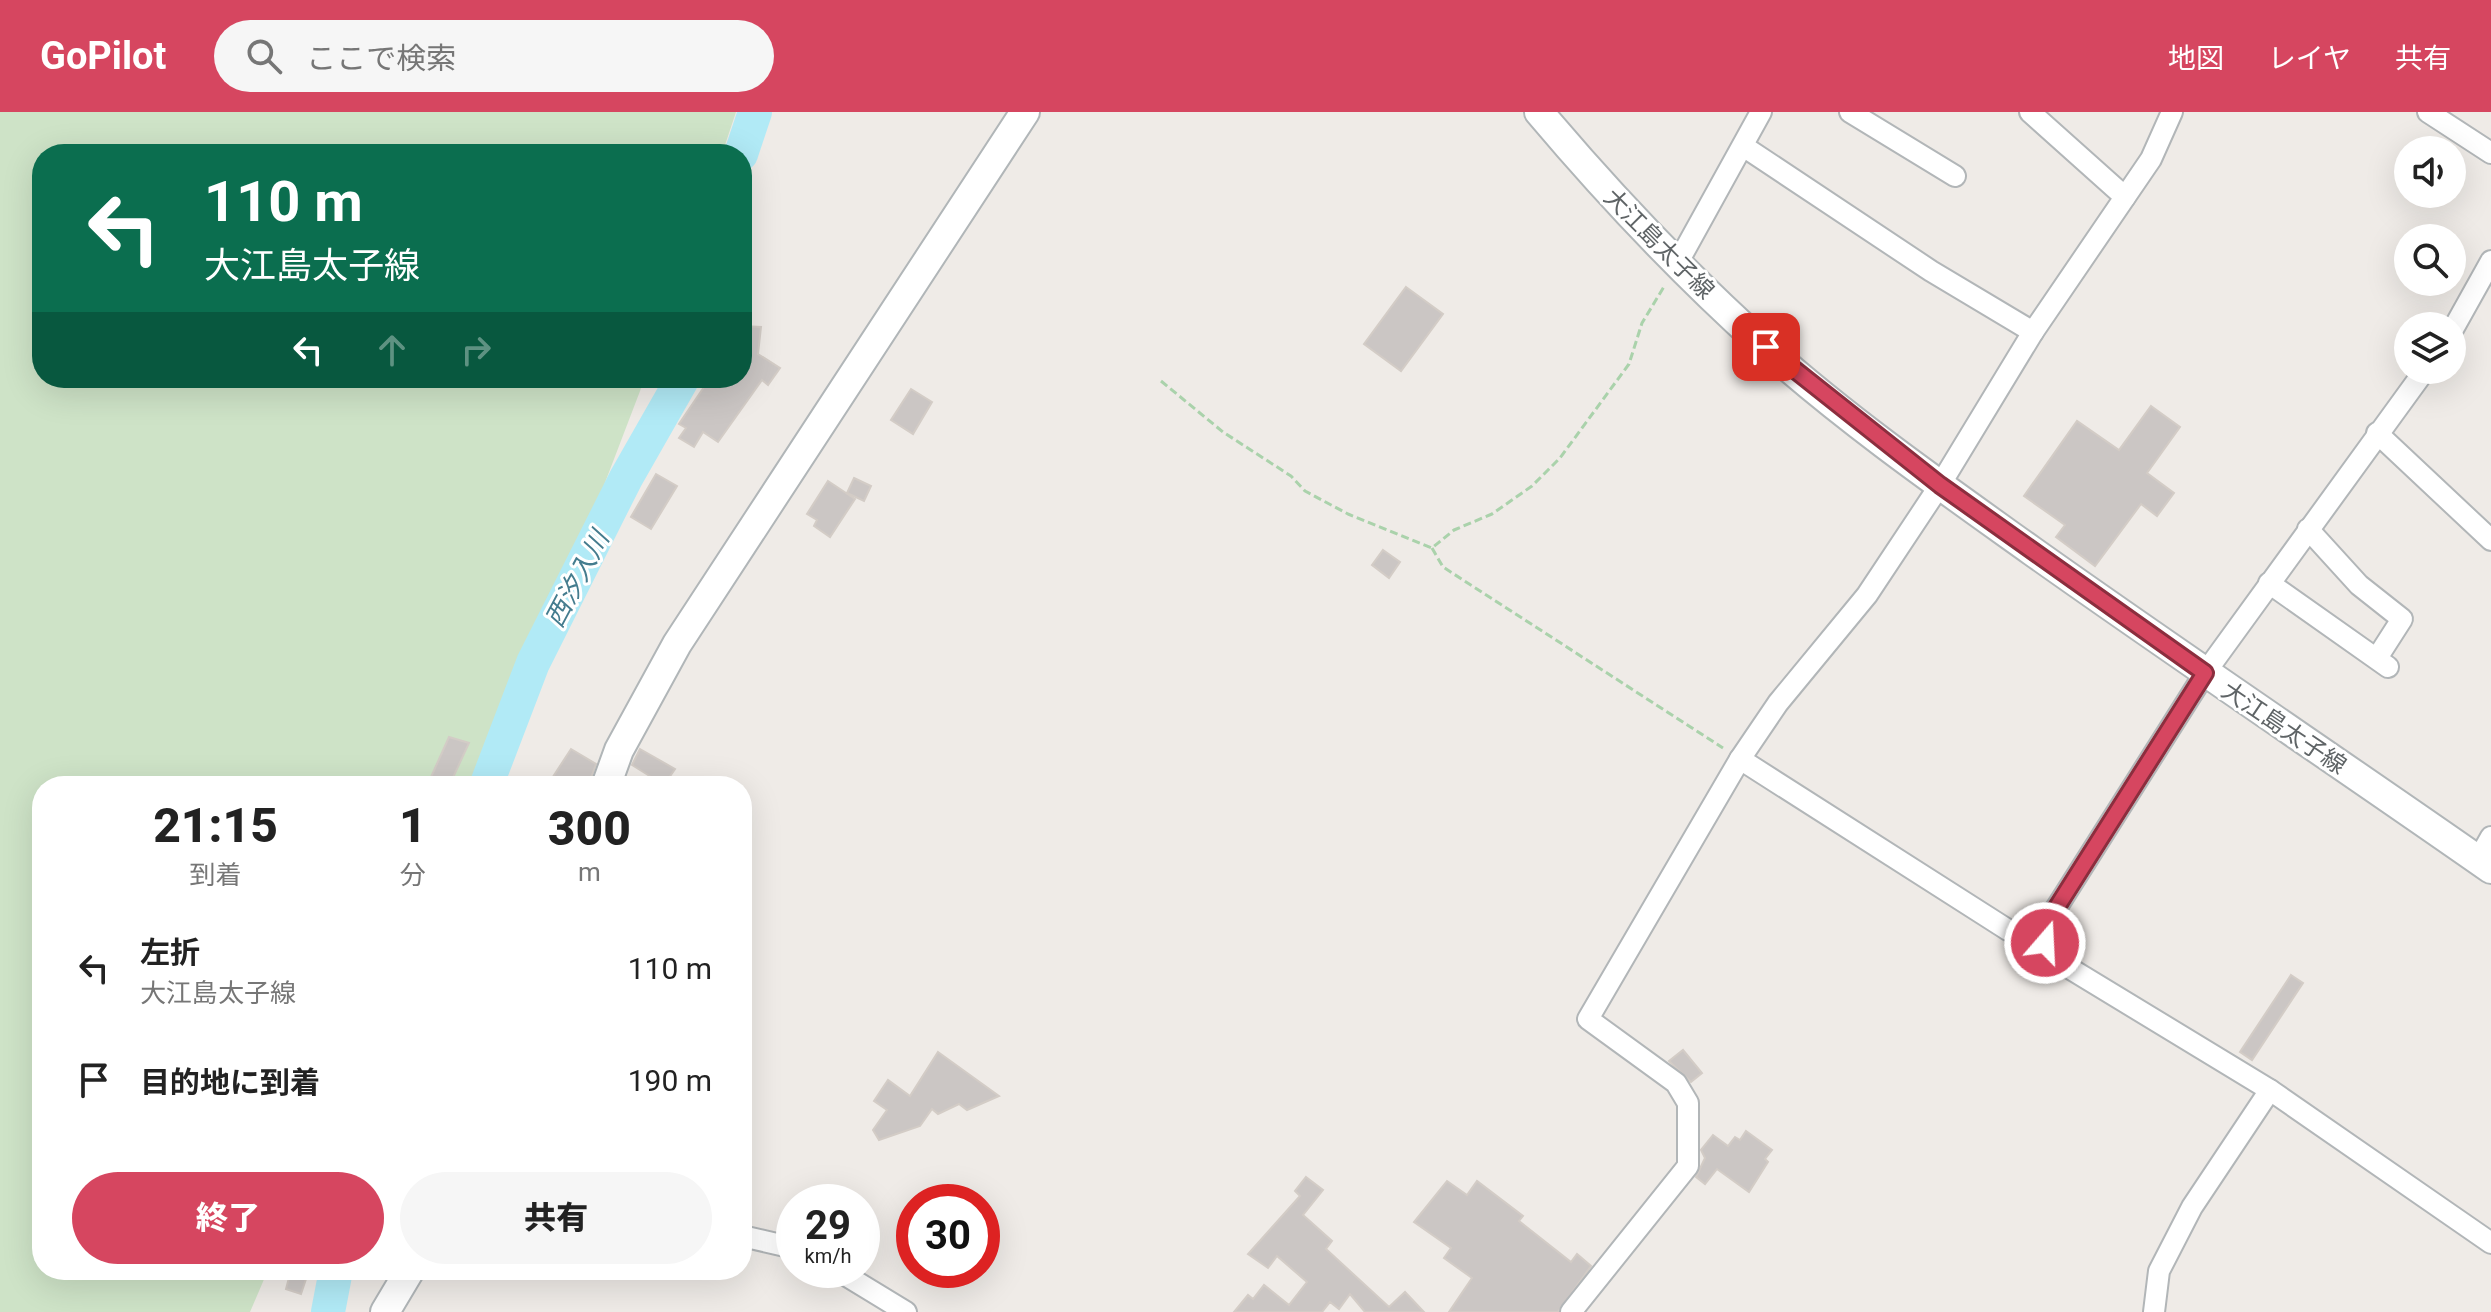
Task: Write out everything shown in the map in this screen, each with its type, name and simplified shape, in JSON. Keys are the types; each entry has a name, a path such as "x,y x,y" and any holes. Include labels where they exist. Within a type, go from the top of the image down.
{"main road":[{"path":"610,776 619,750 677,644 1025,112"},
{"name":"大江島太子線","path":"1539,112 1615,202 1766,347 1940,485 2205,673 2487,855"},
{"path":"385,1312 404,1280"}],"street":[{"path":"1677,264 1761,112"},
{"path":"1850,112 1955,176"},
{"path":"2030,112 2125,197"},
{"path":"1571,1312 1688,1166 1688,1103 1676,1083 1588,1019 1740,759 1778,703 1867,595 1940,485 2033,332 2151,159 2172,112"},
{"path":"2428,112 2491,153"},
{"path":"1743,146 1891,245 2033,332"},
{"path":"2464,312 2489,270"},
{"path":"2045,943 2050,918 2205,673 2414,384"},
{"path":"2377,433 2491,540"},
{"path":"2269,583 2383,663 2402,619 2359,585 2308,529"},
{"path":"1740,759 2008,930 2045,943 2056,960 2270,1090 2491,1243"},
{"path":"2154,1312 2159,1271 2192,1207 2270,1090"},
{"path":"752,1238 776,1244"},
{"path":"867,1288 906,1312"}],"path":[{"path":"1432,548 1454,530 1492,514 1522,493 1560,458 1629,364 1642,323 1677,264"},
{"path":"1161,381 1223,432 1291,476 1305,491 1348,514 1432,548 1443,567 1740,759"}],"green space":[{"path":"0,112 736,112 725,144 32,144 32,388 641,388 493,776 32,776 32,1280 264,1280 250,1312 0,1312"}],"building":[{"path":"1406,287 1443,314 1401,371 1364,344"},
{"path":"752,327 761,327 758,354 780,368 768,385 762,380 718,442 703,432 694,447 679,438 686,428 679,424 703,388 752,388"},
{"path":"911,389 932,402 913,434 891,420"},
{"path":"2151,406 2180,427 2147,473 2174,493 2157,516 2141,504 2095,566 2056,537 2065,525 2024,496 2077,421 2119,450"},
{"path":"656,474 677,486 651,529 631,517"},
{"path":"854,478 871,486 864,501 847,493"},
{"path":"828,481 855,499 830,537 814,526 817,520 807,514"},
{"path":"1383,550 1400,562 1389,578 1372,565"},
{"path":"449,737 469,743 454,776 431,776"},
{"path":"571,749 596,764 591,776 553,776"},
{"path":"640,749 675,769 670,776 650,776 632,765"},
{"path":"2291,975 2303,983 2252,1060 2240,1052"},
{"path":"1683,1050 1702,1073 1691,1082 1669,1061"},
{"path":"938,1052 999,1096 967,1110 959,1104 938,1114 932,1109 920,1126 879,1140 873,1130 887,1110 874,1101 888,1080 910,1096"},
{"path":"1746,1131 1772,1150 1749,1192 1717,1169 1705,1184 1696,1177 1705,1158 1701,1150 1713,1135 1728,1146 1735,1137 1740,1140"},
{"path":"1306,1177 1323,1190 1303,1215 1332,1241 1326,1249 1389,1307 1405,1292 1424,1312 1365,1312 1350,1294 1339,1309 1330,1302 1322,1312 1234,1312 1248,1295 1253,1299 1264,1285 1289,1305 1307,1282 1277,1256 1268,1268 1248,1254 1300,1196 1295,1191"},
{"path":"1447,1181 1467,1195 1477,1181 1523,1216 1519,1221 1571,1262 1577,1254 1591,1266 1558,1312 1449,1312 1472,1278 1444,1258 1451,1248 1414,1222"},
{"path":"288,1280 306,1280 301,1294 286,1289"}],"waterway":[{"name":"西汐入川","path":"744,144 755,112"},
{"name":"西汐入川","path":"490,776 533,663 626,478 677,388"},
{"name":"西汐入川","path":"328,1312 334,1280"}],"route":[{"path":"1766,347 1852,419 1940,485 2205,673 2050,918 2045,943"}]}
